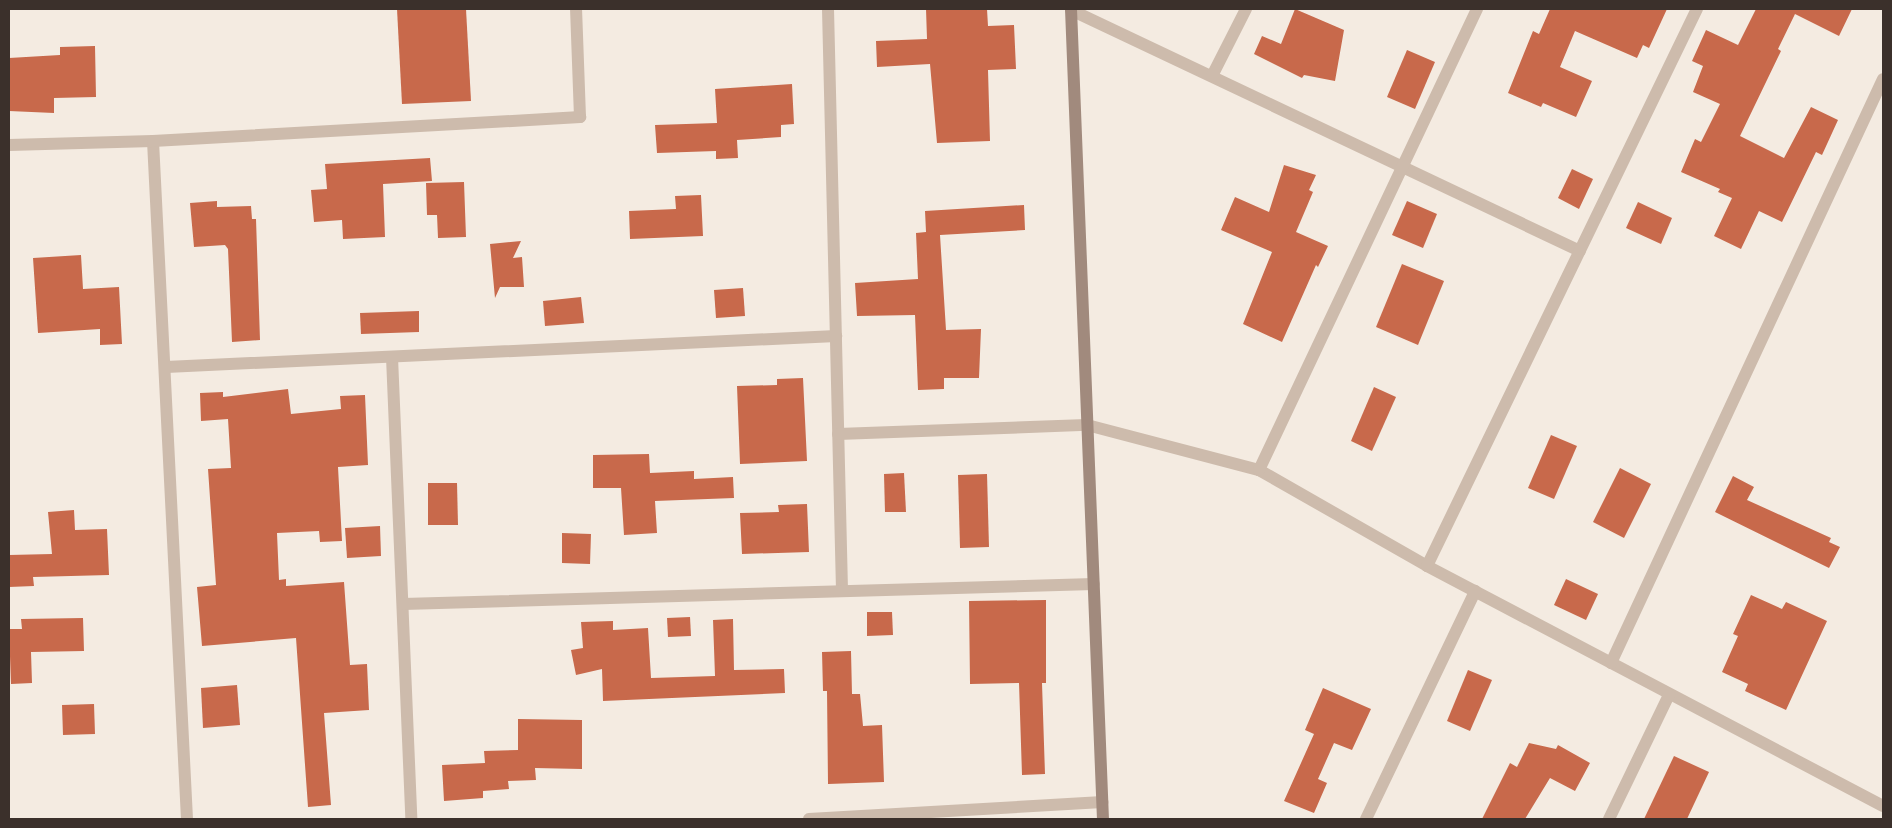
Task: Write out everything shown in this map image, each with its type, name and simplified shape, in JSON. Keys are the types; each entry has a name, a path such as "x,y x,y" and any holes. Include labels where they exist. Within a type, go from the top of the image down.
{"street":[{"path":"9,145 153,141 580,117 576,9"},
{"path":"828,9 842,590"},
{"path":"1103,819 1071,9 1580,251"},
{"path":"1212,76 1246,9"},
{"path":"1259,470 1477,9"},
{"path":"1428,566 1698,9"},
{"path":"1611,663 1883,79"},
{"path":"153,141 166,367 187,819"},
{"path":"166,367 836,336"},
{"path":"392,357 411,819"},
{"path":"838,434 1087,425 1259,470 1428,566 1669,695 1883,806"},
{"path":"403,604 1094,584"},
{"path":"1366,819 1475,591"},
{"path":"1609,819 1669,695"},
{"path":"809,819 864,819 1102,802"}],"building":[{"path":"397,9 466,9 471,101 402,104"},
{"path":"926,9 987,9 988,26 1014,25 1016,69 988,70 990,141 937,143 930,64 877,67 876,41 927,39"},
{"path":"1295,9 1344,30 1335,81 1304,75 1302,78 1254,54 1262,36 1281,44"},
{"path":"1550,9 1667,9 1649,48 1643,45 1637,58 1575,31 1560,67 1592,81 1576,117 1543,103 1541,107 1508,93 1533,31 1539,34"},
{"path":"1756,9 1852,9 1839,36 1795,14 1778,49 1781,51 1740,136 1784,158 1811,107 1838,120 1822,155 1816,152 1782,222 1759,211 1741,249 1714,236 1732,198 1718,192 1720,189 1681,172 1695,139 1701,142 1720,104 1693,92 1703,66 1692,61 1706,30 1738,45"},
{"path":"95,46 96,97 54,98 54,113 9,111 9,58 60,55 60,47"},
{"path":"1407,50 1435,62 1415,109 1387,97"},
{"path":"792,84 794,124 781,125 781,137 737,140 738,158 716,159 716,151 657,153 655,125 717,123 715,89"},
{"path":"430,158 432,181 383,184 385,237 343,239 342,220 314,222 311,190 327,189 325,164"},
{"path":"1284,165 1316,175 1309,190 1313,192 1296,232 1328,246 1318,267 1316,265 1282,342 1243,324 1272,252 1221,230 1235,197 1269,212"},
{"path":"1572,169 1593,179 1579,209 1558,198"},
{"path":"464,182 466,237 438,238 437,215 427,215 426,183"},
{"path":"701,195 703,236 630,239 629,211 676,209 675,196"},
{"path":"217,201 217,207 251,206 252,219 256,219 260,340 232,342 228,249 225,245 194,247 190,203"},
{"path":"1407,201 1437,214 1423,248 1392,235"},
{"path":"1638,202 1672,218 1661,244 1626,228"},
{"path":"1024,205 1025,230 940,235 946,330 981,329 979,378 944,378 944,389 918,390 915,315 857,316 855,283 918,279 916,233 926,232 925,211"},
{"path":"521,241 513,258 522,257 524,287 500,287 495,298 490,244"},
{"path":"81,255 83,289 119,287 122,344 100,345 100,329 38,333 33,258"},
{"path":"1402,264 1444,281 1418,345 1376,327"},
{"path":"743,288 745,316 716,318 714,290"},
{"path":"581,297 584,323 545,326 543,301"},
{"path":"419,311 419,332 361,334 360,313"},
{"path":"803,378 807,461 740,464 737,386 777,385 777,379"},
{"path":"1374,387 1396,397 1372,451 1351,441"},
{"path":"288,389 291,414 341,409 340,396 365,395 368,465 338,467 342,541 320,542 319,531 277,533 279,580 286,579 286,586 344,582 350,665 367,664 369,710 324,713 331,805 308,807 296,638 202,646 197,587 216,585 208,469 231,468 228,419 201,421 200,393 223,392 223,397"},
{"path":"1551,435 1577,446 1554,499 1528,488"},
{"path":"649,454 650,473 694,471 694,479 733,477 734,498 655,501 657,533 624,535 621,488 593,488 593,455"},
{"path":"1620,468 1651,484 1624,538 1593,522"},
{"path":"904,473 906,512 885,512 884,474"},
{"path":"987,474 989,547 960,548 958,475"},
{"path":"1733,476 1754,487 1747,500 1831,538 1829,542 1840,547 1829,568 1715,512"},
{"path":"428,483 457,483 458,525 428,525"},
{"path":"807,504 809,552 742,554 740,513 779,512 778,505"},
{"path":"74,510 75,530 107,529 109,575 33,577 34,586 9,587 9,555 52,554 48,512"},
{"path":"380,526 381,556 347,558 345,528"},
{"path":"562,533 591,534 590,564 562,563"},
{"path":"1566,579 1598,594 1586,620 1554,605"},
{"path":"1751,595 1782,609 1786,602 1827,621 1786,710 1745,691 1748,684 1722,672 1738,636 1733,634"},
{"path":"1046,600 1046,683 1042,683 1045,774 1022,775 1019,683 970,684 969,601"},
{"path":"867,612 892,612 893,635 867,636"},
{"path":"690,617 691,636 668,637 667,618"},
{"path":"83,618 84,651 31,652 32,683 11,684 9,629 22,629 21,619"},
{"path":"733,619 734,670 784,669 785,693 603,701 602,669 576,675 571,650 583,648 581,622 613,621 613,630 648,628 651,678 715,676 713,620"},
{"path":"851,651 852,694 860,694 863,726 882,725 884,782 828,784 827,691 823,691 822,652"},
{"path":"1468,670 1492,680 1470,731 1447,721"},
{"path":"237,685 240,725 203,728 201,688"},
{"path":"1323,688 1371,709 1352,750 1334,743 1318,779 1327,783 1314,813 1284,801 1314,734 1305,730"},
{"path":"94,704 95,734 63,735 62,705"},
{"path":"518,719 582,720 582,769 535,768 536,780 508,781 509,789 483,791 483,798 444,801 442,765 485,763 484,751 518,750"},
{"path":"1529,743 1556,749 1558,745 1590,763 1575,791 1550,778 1525,819 1482,819 1510,763 1517,767"},
{"path":"1674,756 1709,772 1687,819 1644,819"}]}
